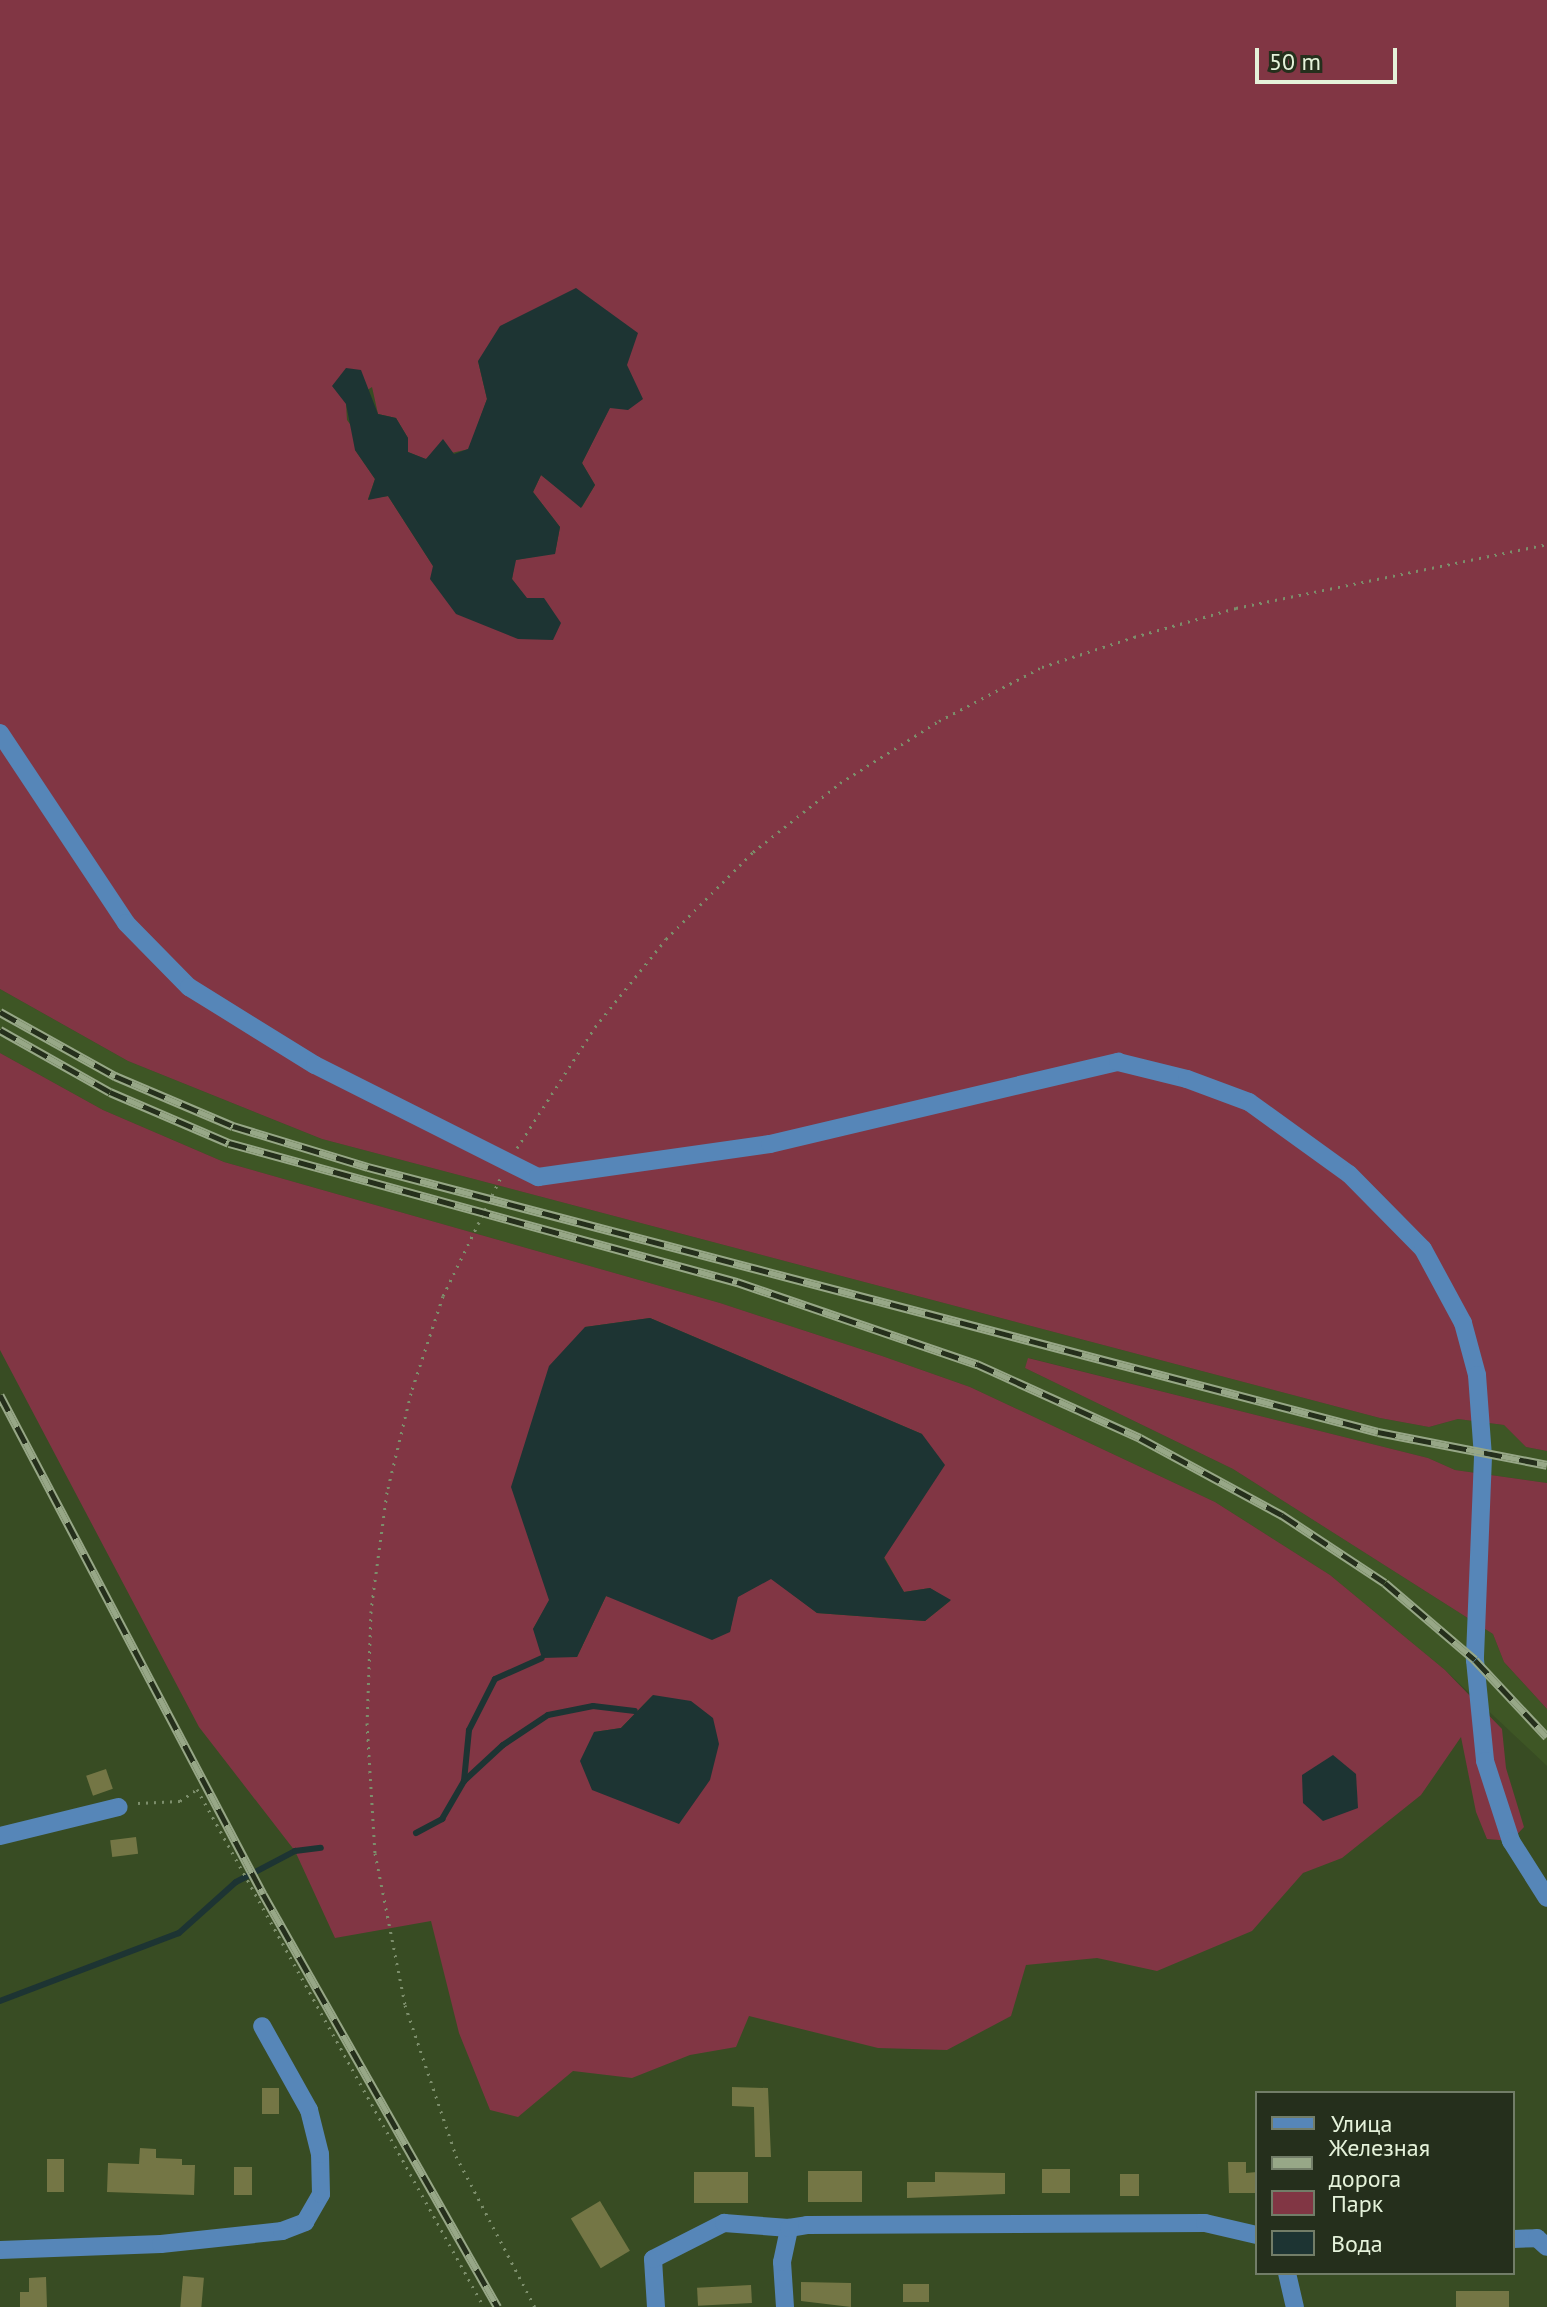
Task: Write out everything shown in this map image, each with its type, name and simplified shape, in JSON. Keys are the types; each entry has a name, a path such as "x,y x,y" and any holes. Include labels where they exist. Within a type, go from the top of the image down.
{"street":[{"path":"0,733 126,923 189,987 315,1065 538,1177 770,1144 1118,1062 1187,1079 1249,1102 1349,1174 1423,1249 1463,1323 1477,1375 1483,1457 1475,1660 1485,1761 1511,1841 1547,1898"},
{"path":"0,1836 119,1807"},
{"path":"0,2250 161,2244 282,2231 305,2222 321,2194 320,2154 309,2110 262,2026"},
{"path":"656,2307 653,2259 724,2223 789,2228 1205,2223 1255,2235"},
{"path":"785,2307 782,2262 789,2228"},
{"path":"1515,2239 1544,2239"},
{"path":"1287,2275 1295,2307"}],"path":[{"path":"513,1155 595,1027 666,939 753,852 840,783 939,721 1042,667 1134,637 1251,605 1547,544"},
{"path":"506,1167 443,1296 411,1393 387,1492 371,1611 367,1723 375,1853 405,2005 440,2111 483,2211 535,2307"},
{"path":"119,1807 180,1801 197,1789 484,2307"}],"shaded area":[{"path":"0,989 128,1061 322,1139 1380,1418 1429,1427 1458,1419 1504,1425 1526,1447 1547,1451 1547,1483 1455,1470 1428,1458 1029,1358 1025,1368 1233,1469 1493,1634 1504,1662 1547,1709 1547,1766 1445,1670 1330,1575 1215,1502 970,1387 882,1356 720,1303 224,1162 103,1110 0,1053"}],"green space":[{"path":"0,0 1547,0 1547,1451 1526,1447 1504,1425 1458,1419 1429,1427 1380,1418 322,1139 128,1061 0,989","holes":["478,361 610,407 582,463 595,485 582,507 541,475 533,492 560,527 555,553 515,560 512,579 527,599 433,566 388,496 368,499 375,479 355,450 356,432 347,420 346,404 372,387 378,414 396,418 408,438 408,452 425,459 469,449 487,399"]},
{"path":"0,1053 103,1110 224,1162 720,1303 882,1356 970,1387 1215,1502 1330,1575 1445,1670 1502,1729 1506,1768 1524,1827 1511,1841 1487,1839 1476,1812 1461,1737 1421,1795 1342,1858 1303,1873 1252,1931 1157,1971 1097,1958 1026,1965 1011,2016 947,2050 878,2048 749,2016 736,2047 690,2055 632,2078 573,2071 518,2117 490,2110 459,2033 431,1921 335,1938 295,1851 199,1727 0,1350","holes":["650,1318 922,1434 884,1557 904,1592 930,1588 950,1601 925,1621 817,1613 771,1578 737,1597 730,1631 606,1596 577,1657 533,1629 549,1601 585,1327","653,1695 592,1790 594,1732 621,1728"]},
{"path":"1028,1358 1428,1458 1455,1470 1547,1483 1547,1709 1504,1662 1493,1634 1233,1469 1025,1368"}],"water":[{"path":"576,288 638,333 627,365 643,399 628,410 610,408 582,463 595,485 581,508 541,475 533,492 560,527 555,554 516,560 512,579 527,598 544,598 561,623 553,640 518,639 456,614 430,579 433,566 388,496 368,500 375,479 355,450 346,404 332,386 346,368 361,370 378,414 396,418 408,438 408,452 426,459 443,439 454,454 468,449 487,399 478,361 500,326"},
{"path":"650,1318 922,1434 945,1465 884,1558 904,1592 930,1588 951,1600 925,1621 817,1613 771,1579 738,1597 730,1632 712,1640 606,1596 577,1657 542,1658 533,1629 549,1600 511,1487 549,1366 585,1327"},
{"path":"653,1695 691,1701 713,1718 719,1744 710,1780 679,1824 592,1790 580,1761 594,1732 621,1728"},
{"path":"1333,1755 1356,1774 1358,1808 1323,1821 1303,1803 1302,1775"}],"building":[{"path":"106,1769 113,1789 93,1796 86,1776"},
{"path":"136,1837 138,1854 112,1857 110,1840"},
{"path":"732,2087 768,2088 771,2157 755,2157 754,2107 732,2106"},
{"path":"262,2088 279,2088 279,2114 262,2114"},
{"path":"140,2148 156,2149 156,2158 182,2159 182,2165 195,2165 194,2195 107,2192 108,2163 139,2164"},
{"path":"47,2159 64,2159 64,2192 47,2192"},
{"path":"1228,2162 1246,2162 1246,2173 1255,2172 1255,2193 1229,2193"},
{"path":"234,2167 252,2167 252,2195 234,2195"},
{"path":"1042,2169 1070,2169 1070,2193 1042,2193"},
{"path":"808,2171 862,2171 862,2202 808,2202"},
{"path":"694,2172 748,2172 748,2203 694,2203"},
{"path":"935,2172 1005,2173 1005,2194 907,2198 907,2182 935,2182"},
{"path":"1120,2174 1139,2174 1139,2196 1120,2196"},
{"path":"600,2201 630,2251 601,2268 571,2219"},
{"path":"183,2276 204,2278 201,2307 180,2307"},
{"path":"46,2277 47,2307 20,2307 20,2292 29,2292 29,2278"},
{"path":"801,2282 851,2283 851,2307 801,2301"},
{"path":"903,2284 929,2284 929,2302 903,2302"},
{"path":"751,2285 752,2303 698,2306 697,2288"},
{"path":"1456,2291 1509,2291 1509,2307 1456,2307"}],"waterway":[{"path":"416,1833 442,1819 464,1781 469,1730 495,1679 542,1658"},
{"path":"464,1781 503,1745 548,1715 593,1706 635,1711"},
{"path":"0,2001 179,1933 236,1882 295,1851 321,1848"}],"railway":[{"path":"0,1012 115,1076 233,1126 368,1167 1378,1432 1547,1465"},
{"path":"0,1030 110,1092 229,1143 737,1282 977,1364 1140,1438 1282,1515 1385,1583 1475,1660 1547,1737"},
{"path":"0,1395 263,1894 498,2307"}]}
